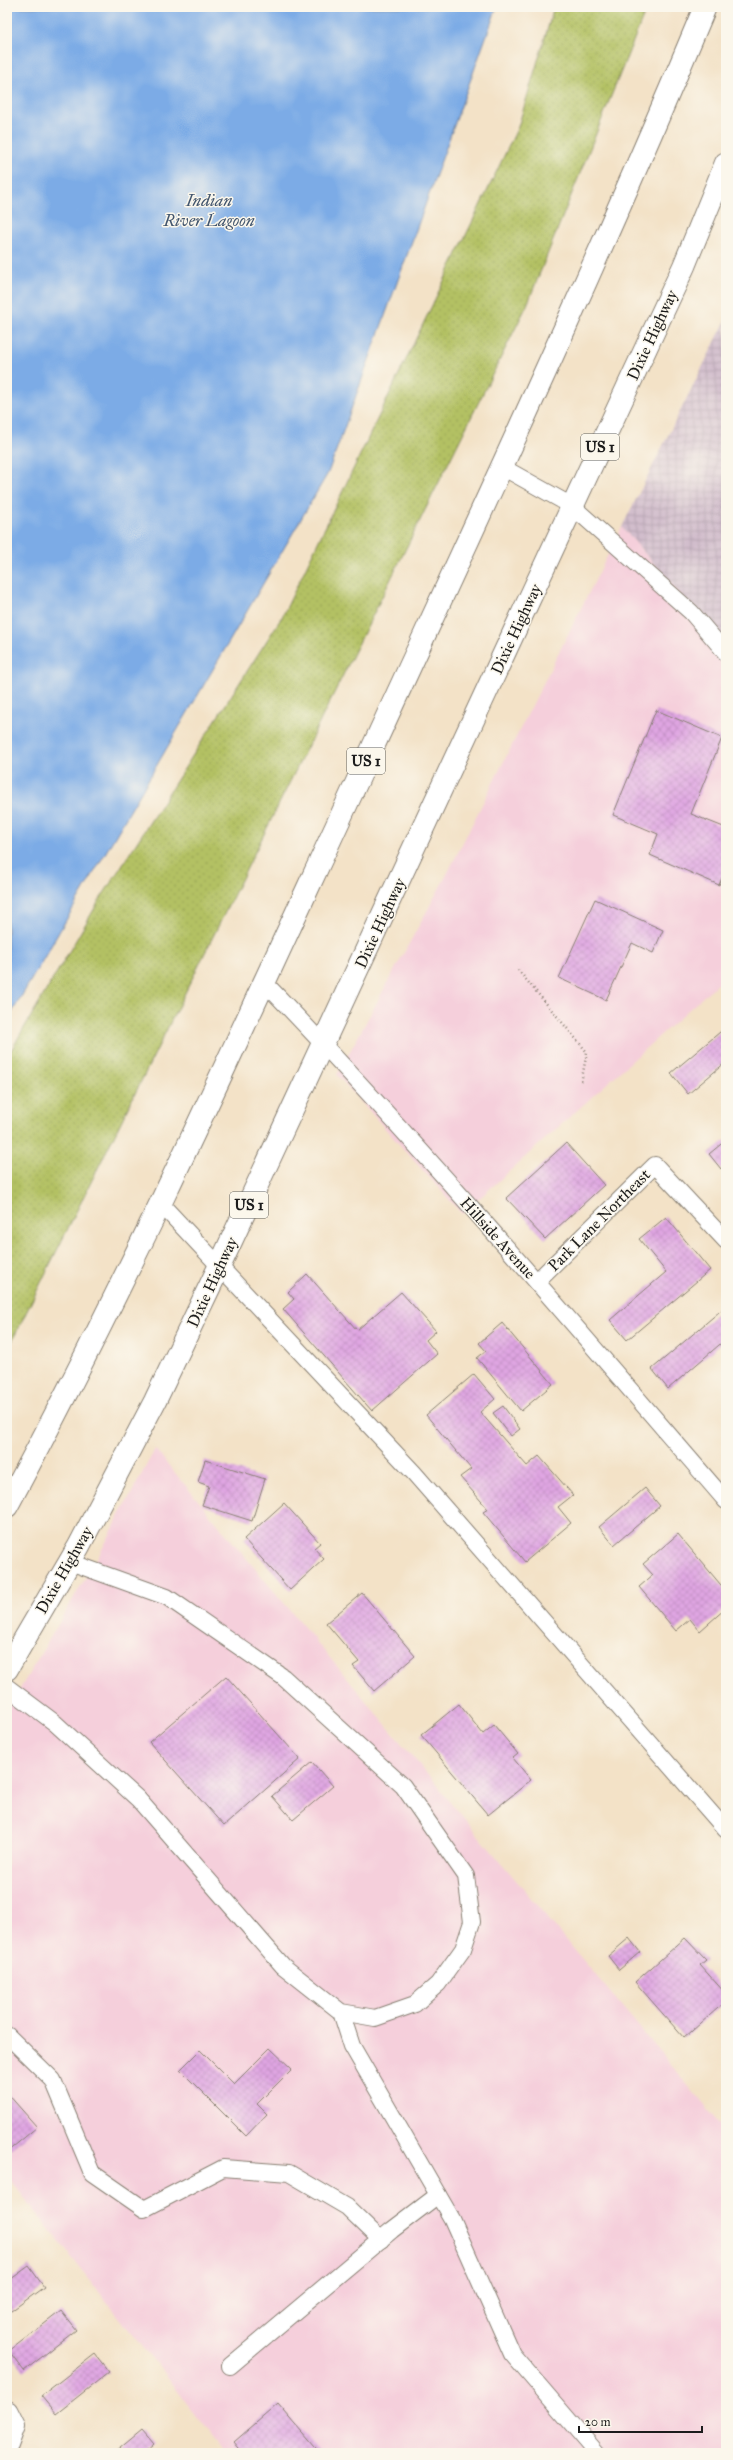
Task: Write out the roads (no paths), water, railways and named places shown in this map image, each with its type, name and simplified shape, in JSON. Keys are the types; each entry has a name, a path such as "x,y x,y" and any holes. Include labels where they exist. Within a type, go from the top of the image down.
{"main road":[{"name":"US 1","path":"7,1506 78,1374 161,1204 586,286 705,7"},
{"name":"Dixie Highway","path":"7,1669 70,1562 155,1402 220,1266 684,266 726,164"},
{"path":"7,2412 14,2426 7,2445"}],"lane":[{"path":"502,467 572,506 691,612 726,653"},
{"name":"Hillside Avenue","path":"264,982 324,1044 537,1281 726,1501"},
{"name":"Park Lane Northeast","path":"537,1281 655,1165 726,1241"},
{"path":"161,1204 414,1473 726,1830"},
{"path":"7,1687 55,1723 138,1800 283,1966 341,2012 375,2018 415,2004 438,1984 463,1949 472,1922 466,1876 403,1786 282,1677 168,1597 70,1562"},
{"path":"341,2012 352,2046 452,2219 512,2354 597,2453"},
{"path":"7,2035 53,2080 92,2173 144,2209 223,2168 290,2173 346,2207 381,2240"},
{"path":"230,2366 381,2240 438,2195"}],"water":[{"name":"Indian River Lagoon","path":"7,7 497,7 328,473 7,1021"}]}
